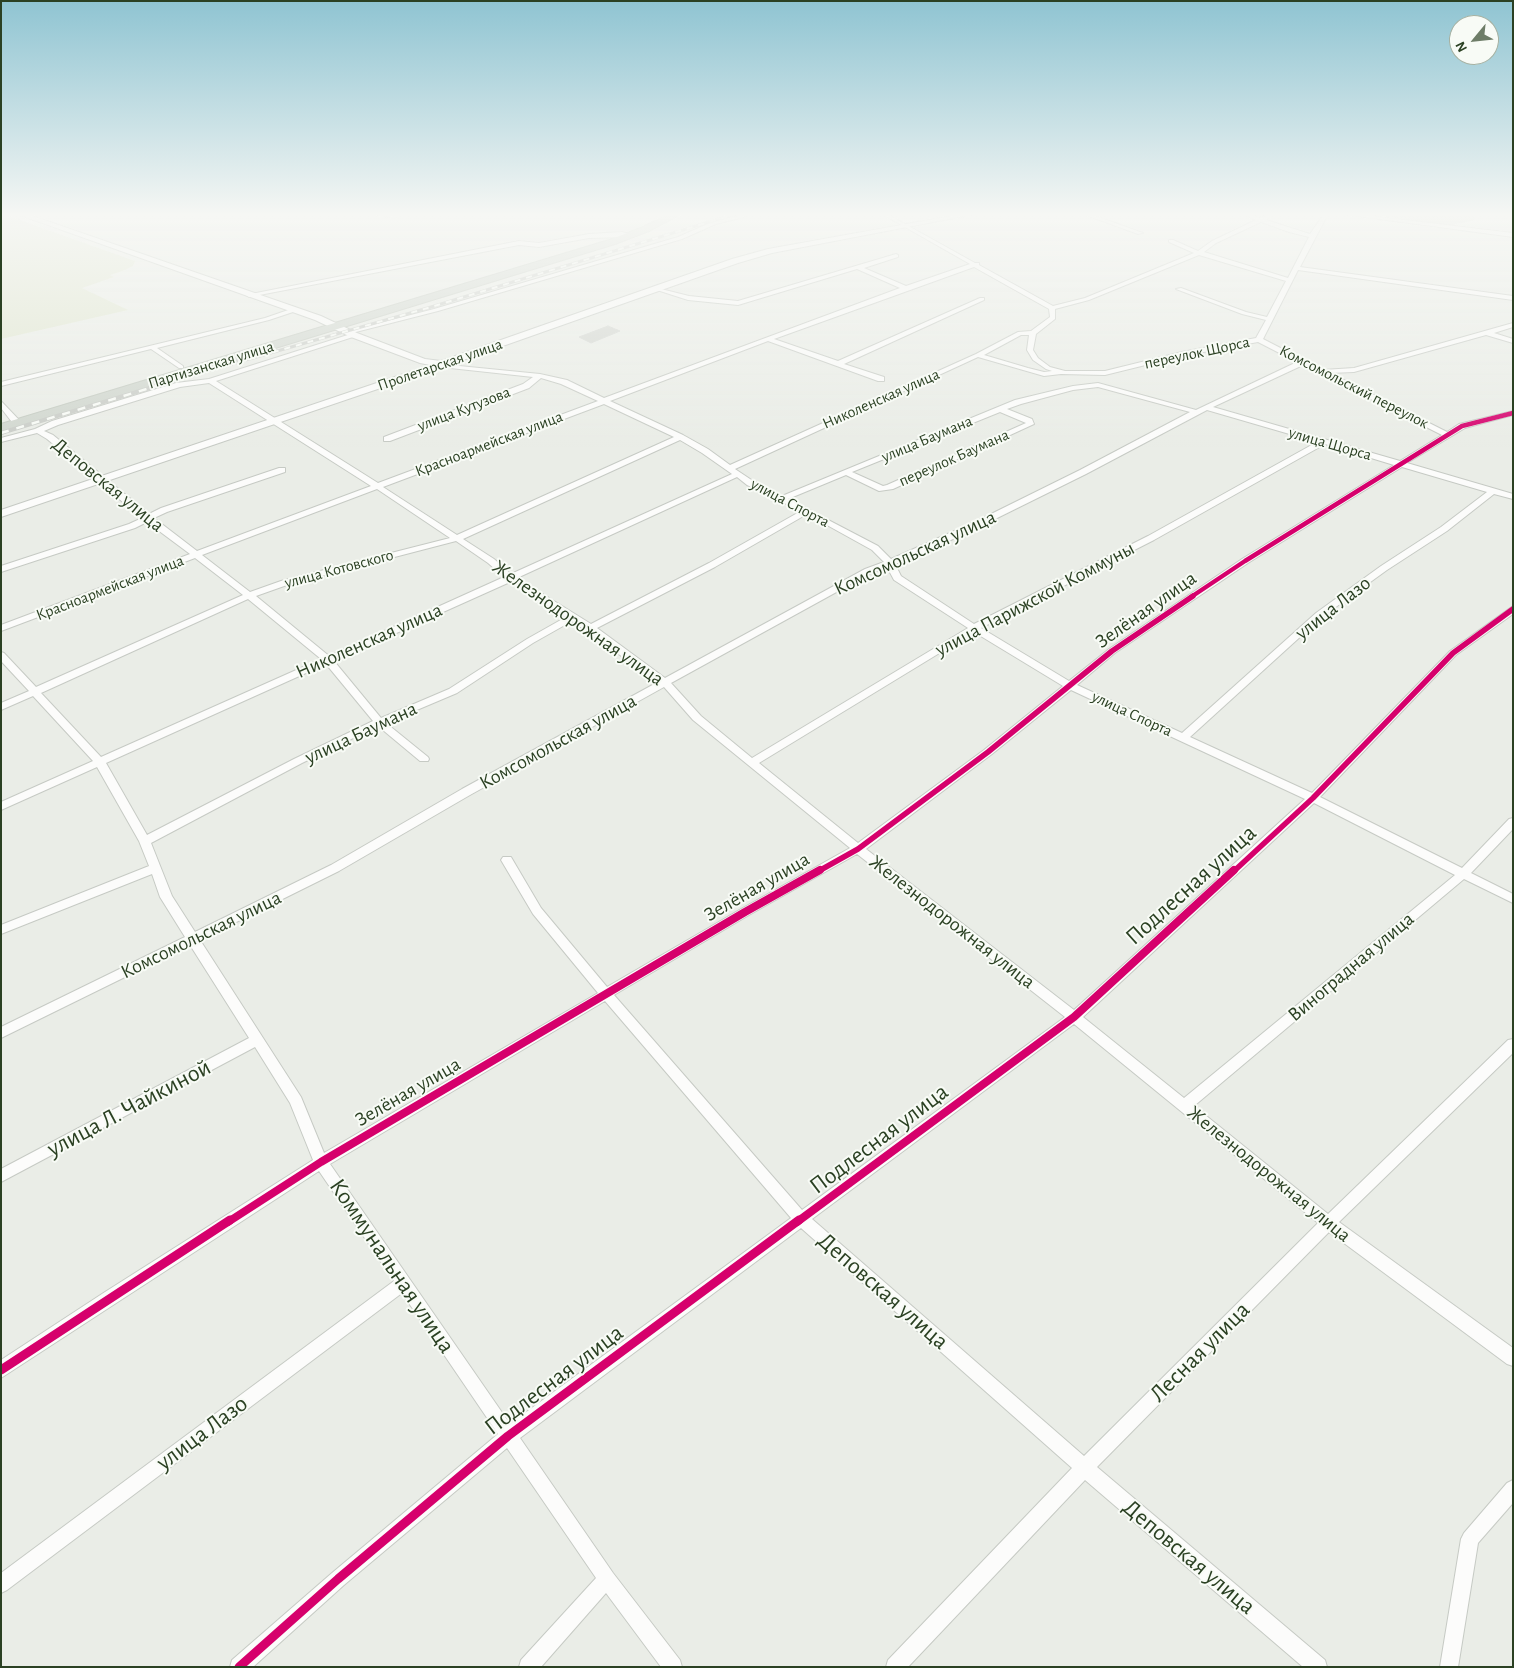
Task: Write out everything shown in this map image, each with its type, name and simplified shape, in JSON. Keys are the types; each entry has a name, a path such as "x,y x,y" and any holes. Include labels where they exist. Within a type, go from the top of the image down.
{"main road":[{"name":"Партизанская улица","path":"1,428 449,292"}],"street":[{"name":"улица Спорта","path":"240,292 294,310 423,361 441,365 540,376 564,382 605,400 680,437 705,451 733,471 875,548 890,563 897,578 974,628 1071,686 1313,798 1513,899"},
{"path":"249,295 265,292"},
{"name":"Партизанская улица","path":"1,440 38,431 55,423 179,385 210,381 351,334 498,292"},
{"name":"Пролетарская улица","path":"1,514 441,365 650,292"},
{"path":"667,292 688,298 738,303 775,292"},
{"name":"Красноармейская улица","path":"1,628 896,292"},
{"path":"1024,292 1052,308 1087,299 1104,292"},
{"name":"Комсомольский переулок","path":"1187,292 1244,313 1268,319"},
{"name":"переулок Щорса","path":"1065,373 1105,373 1182,354 1259,340 1283,292"},
{"path":"1468,292 1513,298"},
{"path":"838,364 982,300"},
{"path":"1052,308 1053,318 1033,334 1030,350 1035,359 1048,368 1065,373"},
{"path":"1,384 153,348 267,319 294,310"},
{"path":"1321,371 1354,370 1513,325"},
{"name":"Николенская улица","path":"1,806 510,578 978,355 1020,333 1033,334"},
{"path":"1488,333 1513,342"},
{"path":"768,339 881,379"},
{"name":"Комсомольский переулок","path":"1259,340 1448,435"},
{"path":"153,348 181,367"},
{"path":"978,355 1044,374 1065,373"},
{"name":"Комсомольская улица","path":"1,1033 335,868 466,792 868,571 974,526 1058,485 1201,410 1291,366 1304,362"},
{"name":"улица Кутузова","path":"387,439 526,386 540,376"},
{"name":"Железнодорожная улица","path":"210,381 276,421 492,561 510,578 591,628 665,683 697,718 858,849 1074,1017 1328,1223 1513,1358"},
{"name":"улица Щорса","path":"1073,388 1098,385 1201,410 1323,442 1513,497"},
{"name":"улица Баумана","path":"783,498 1018,402 1073,388"},
{"path":"1,403 18,424"},
{"name":"переулок Баумана","path":"847,473 882,489 890,487 1030,424 1029,421 1000,409"},
{"name":"Зелёная улица","path":"1,1370 322,1162 745,912 858,849 988,752 1112,651 1237,566 1462,426 1513,413"},
{"name":"Деповская улица","path":"38,431 50,437 148,518 248,595 327,660 379,722 424,759"},
{"name":"улица Котовского","path":"1,707 248,595 284,583 455,538 680,437"},
{"name":"улица Парижской Коммуны","path":"751,763 974,628 1151,538 1323,442"},
{"path":"1,569 132,526 164,510 282,470"},
{"name":"улица Лазо","path":"1184,738 1319,615 1384,568 1444,530 1493,491"},
{"path":"591,628 712,565 807,511"},
{"name":"Подлесная улица","path":"239,1667 338,1579 508,1436 1074,1017 1313,798 1453,653 1513,609"},
{"name":"улица Баумана","path":"145,842 298,761 379,722 453,692 530,641 572,617"},
{"name":"Коммунальная улица","path":"1,655 100,762 145,842 166,897 296,1101 322,1162 607,1579 673,1667"},
{"name":"Виноградная улица","path":"1184,1106 1463,874 1513,822"},
{"name":"Деповская улица","path":"507,860 537,911 606,994 802,1220 1084,1468 1318,1667"},
{"path":"1,930 156,868"},
{"name":"улица Л. Чайкиной","path":"1,1176 257,1040"},
{"name":"Лесная улица","path":"894,1667 1084,1468 1328,1223 1513,1044"},
{"name":"улица Лазо","path":"1,1584 404,1282"},
{"path":"1449,1667 1470,1539 1513,1489"},
{"path":"528,1667 607,1579"}],"green space":[{"path":"1,292 90,292 128,310 1,339"}],"building":[{"path":"608,326 620,331 591,343 579,337"}],"railway":[{"path":"169,382 481,292"},
{"path":"1,433 173,381"}],"cycle path":[{"path":"1,1370 110,1297 321,1162 745,912 858,849 988,752 1112,651 1245,561 1462,426 1513,413"},
{"path":"239,1667 338,1579 508,1436 1074,1017 1313,798 1453,653 1513,609"}]}
